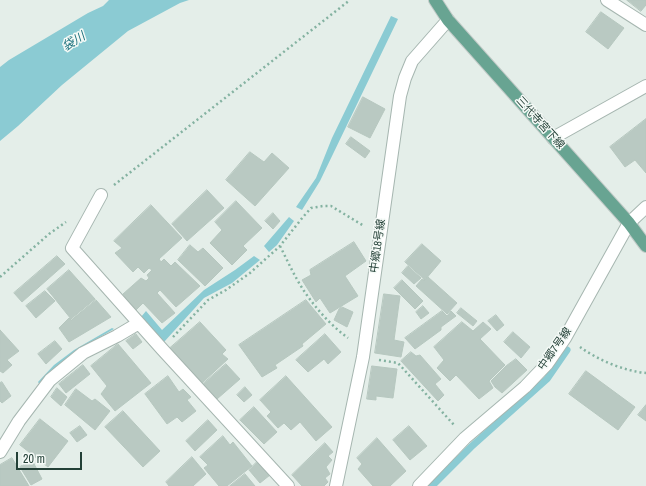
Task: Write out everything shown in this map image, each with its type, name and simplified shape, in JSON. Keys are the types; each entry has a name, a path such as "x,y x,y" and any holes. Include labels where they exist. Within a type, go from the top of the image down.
{"main road":[{"name":"三代寺宮下線","path":"435,0 448,20 629,223 646,246"}],"street":[{"path":"607,0 646,25"},
{"name":"中郷18号線","path":"336,486 363,354 400,96 412,61 448,20"},
{"path":"553,138 646,86"},
{"path":"101,195 72,248 162,349 288,486"},
{"name":"中郷7号線","path":"418,486 465,438 525,387 547,364 565,338 629,223 646,207"},
{"path":"0,452 19,421 50,380 83,353 139,323"}],"path":[{"path":"101,195 350,0"},
{"path":"162,349 208,300 226,290 250,273 280,246 311,208 331,206 380,235"},
{"path":"0,277 49,234 67,221"},
{"path":"280,246 309,298 329,322 363,354 398,363 465,438"},
{"path":"565,338 582,349 623,368 646,373"}],"water":[{"name":"袋川","path":"109,0 189,0 180,3 128,31 62,85 0,141 0,67 9,60 88,13 103,6"},
{"path":"391,16 398,19 320,181 302,210 296,207 316,178 332,138"},
{"path":"289,217 294,221 277,245 269,252 264,246"},
{"path":"254,256 260,260 232,283 204,298 164,342 141,317 146,311 162,330 204,290"},
{"path":"112,328 114,329 77,350 57,366 40,385 38,382 54,365 74,350"}],"building":[{"path":"627,0 646,0 646,5 641,11"},
{"path":"601,12 624,28 608,49 586,32"},
{"path":"363,97 385,109 370,138 348,127"},
{"path":"646,119 646,173 635,160 625,167 610,147"},
{"path":"351,137 370,151 365,158 346,144"},
{"path":"250,152 264,162 272,153 289,168 255,206 226,180"},
{"path":"207,190 224,208 187,241 172,224"},
{"path":"236,201 262,228 243,246 247,250 232,265 210,243 222,230 215,222"},
{"path":"151,205 182,238 159,259 161,262 164,259 171,266 175,262 200,286 176,307 160,290 157,293 175,313 162,323 143,303 135,311 123,294 141,278 146,281 149,278 147,275 152,270 149,268 144,273 138,267 133,272 115,253 122,248 114,241"},
{"path":"273,213 280,221 273,229 265,221"},
{"path":"354,242 366,261 345,276 358,296 330,313 320,298 316,302 302,280 311,275 310,270"},
{"path":"422,244 441,261 425,280 405,262"},
{"path":"190,245 198,252 203,248 223,268 205,286 178,260"},
{"path":"57,256 65,264 22,302 14,293"},
{"path":"408,266 421,278 414,284 402,273"},
{"path":"69,270 95,299 71,319 47,289"},
{"path":"428,277 457,303 447,314 416,286 422,279 424,280"},
{"path":"402,280 423,301 415,309 394,288"},
{"path":"45,291 55,301 36,318 26,306"},
{"path":"384,294 400,296 394,340 404,342 401,357 375,353"},
{"path":"96,300 111,317 69,342 59,328 69,318 71,320"},
{"path":"306,300 326,324 302,344 303,346 275,365 277,368 262,377 239,345"},
{"path":"423,306 429,313 421,319 416,312"},
{"path":"342,307 353,312 347,327 334,320 339,309"},
{"path":"461,308 477,321 473,326 457,313"},
{"path":"442,311 447,316 451,311 456,316 441,327 441,330 415,349 405,338"},
{"path":"496,315 504,325 497,331 488,321"},
{"path":"200,322 226,350 222,354 228,359 202,383 169,349"},
{"path":"462,322 473,331 483,322 491,329 480,339 505,365 489,381 493,388 479,399 456,375 450,381 437,368 444,360 434,347"},
{"path":"0,330 19,351 7,360 12,365 3,373 0,371"},
{"path":"513,332 530,347 521,358 504,342"},
{"path":"136,334 142,342 133,349 126,341"},
{"path":"325,334 341,352 328,364 324,359 308,372 296,360"},
{"path":"55,341 62,349 46,364 38,354"},
{"path":"118,344 151,383 115,411 101,394 107,386 91,366"},
{"path":"411,352 416,356 420,355 441,379 435,384 444,395 438,401 401,361"},
{"path":"516,359 527,370 502,393 491,381 506,366"},
{"path":"226,364 240,379 217,399 203,384"},
{"path":"83,365 90,374 66,393 59,384"},
{"path":"372,366 397,369 393,398 376,396 376,400 367,399"},
{"path":"586,371 635,407 618,430 569,394"},
{"path":"168,376 179,392 183,389 191,397 187,400 196,411 182,422 177,417 167,424 145,394"},
{"path":"286,376 332,427 316,441 300,422 291,430 284,423 278,428 267,416 271,412 260,400"},
{"path":"2,382 11,396 2,403 0,401 0,383"},
{"path":"245,387 252,395 244,402 237,395"},
{"path":"57,388 67,397 61,406 51,397"},
{"path":"76,389 92,401 95,399 110,411 95,430 65,405"},
{"path":"646,405 646,421 638,415"},
{"path":"254,407 277,432 264,444 240,420"},
{"path":"123,411 160,451 143,467 105,427"},
{"path":"40,419 68,441 48,467 20,445"},
{"path":"208,420 217,430 195,451 186,441"},
{"path":"80,426 87,435 77,442 70,433"},
{"path":"409,426 427,446 410,460 393,440"},
{"path":"223,436 230,445 233,442 252,466 227,486 219,486 204,468 208,465 200,457"},
{"path":"377,438 406,471 390,486 373,486 358,469 362,464 357,458"},
{"path":"325,443 333,452 328,456 332,460 326,467 330,474 325,478 328,482 324,486 302,486 292,475"},
{"path":"192,457 206,474 193,486 169,486 166,482"},
{"path":"12,458 29,486 0,486 0,465"},
{"path":"32,460 42,479 31,485 20,467"},
{"path":"257,462 270,475 260,483 249,470"},
{"path":"245,474 255,486 230,486"}],"waterway":[{"path":"432,486 471,447 547,379 567,350"}]}
